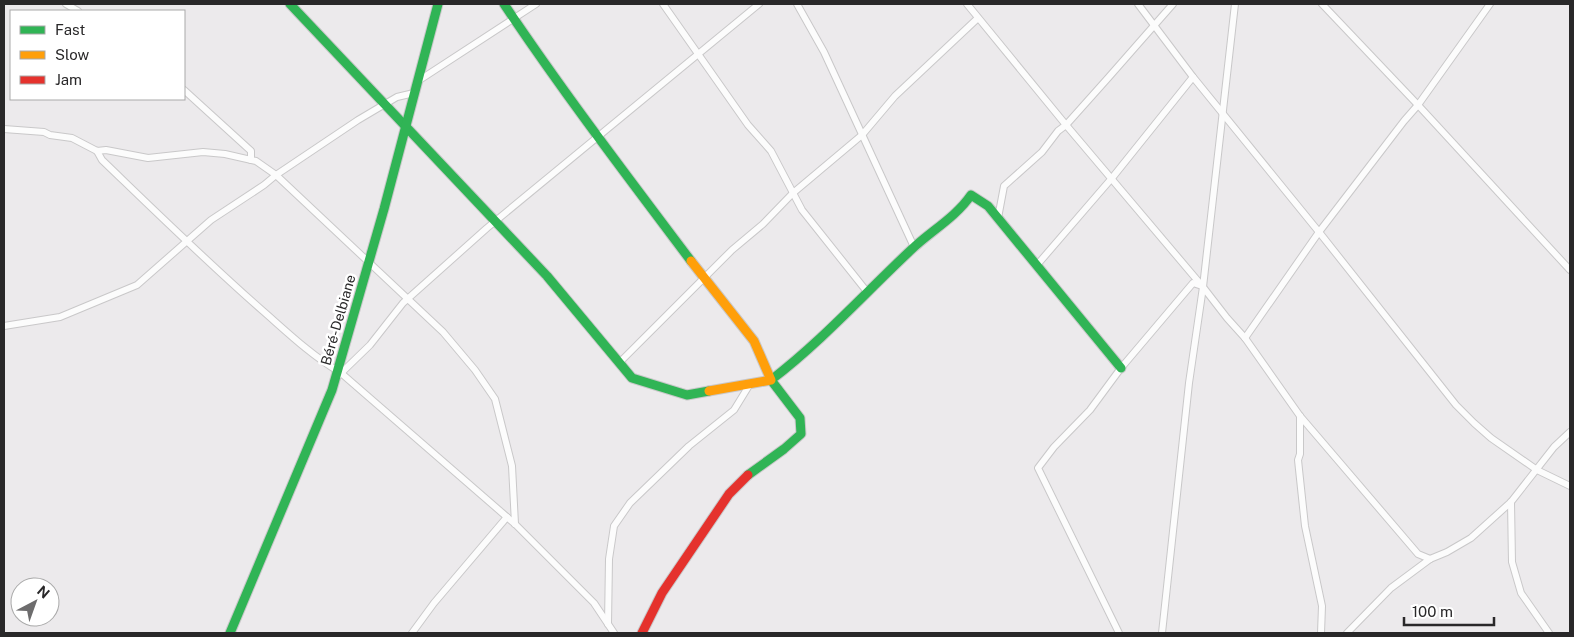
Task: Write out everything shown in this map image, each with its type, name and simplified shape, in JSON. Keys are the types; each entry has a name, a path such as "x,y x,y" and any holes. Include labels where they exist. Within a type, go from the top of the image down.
{"street":[{"path":"290,4 547,276 632,378 688,395 771,380 797,360 914,248 964,205 971,196 988,206 1121,368"},
{"name":"Béré-Delbiane","path":"230,633 338,374 438,4"},
{"path":"504,4 598,137 703,277 754,341 771,380 800,418 801,434 744,478 729,494 662,593 642,633"},
{"path":"418,81 536,4"},
{"path":"663,4 770,152 802,210 868,293"},
{"path":"338,374 370,345 408,299 495,221 759,4"},
{"path":"797,4 824,52 914,248"},
{"path":"967,4 1066,125 1204,287 1245,338 1300,416 1418,554 1430,559"},
{"path":"1138,4 1193,77 1456,405 1491,438 1536,470 1570,486"},
{"path":"998,218 1004,186 1042,152 1058,131 1066,125 1173,4"},
{"path":"1162,633 1189,383 1204,287 1234,4"},
{"path":"1322,4 1570,270"},
{"path":"1245,338 1319,232 1418,105 1490,4"},
{"path":"619,363 703,277 763,224 793,193 862,135 895,96 978,18"},
{"path":"1037,265 1112,178 1193,77"},
{"path":"185,91 251,151 251,160"},
{"path":"4,326 60,317 137,285 211,220 358,120 397,97 414,93"},
{"path":"4,129 44,132 50,135 72,138 97,151 102,160 238,289 515,524 594,603 614,633"},
{"path":"97,151 106,150 148,158 202,152 225,154 256,161 276,175 443,332 475,370 495,399 512,466 515,524"},
{"path":"1119,633 1038,468 1054,447 1090,410 1121,368 1193,283 1204,287"},
{"path":"608,624 610,559 614,526 630,502 689,446 734,410 750,384"},
{"path":"1300,416 1299,469 1305,526 1322,606 1321,633"},
{"path":"1346,633 1392,588 1430,559 1447,552 1471,538 1511,502 1554,447 1570,432"},
{"path":"1511,502 1512,562 1521,593 1549,633"},
{"path":"412,633 434,602 507,517"}],"traffic: fast":[{"path":"290,4 547,276 632,378 687,395 709,391"},
{"path":"230,633 332,390 384,209 438,4"},
{"path":"504,4 572,102 691,261"},
{"path":"748,475 801,434 800,418 771,380 826,333 919,242 951,217 971,195 988,206 1121,368"}],"traffic: slow":[{"path":"691,261 754,341 771,380 709,391"}],"traffic: jam":[{"path":"642,633 662,593 729,494 748,475"}]}
